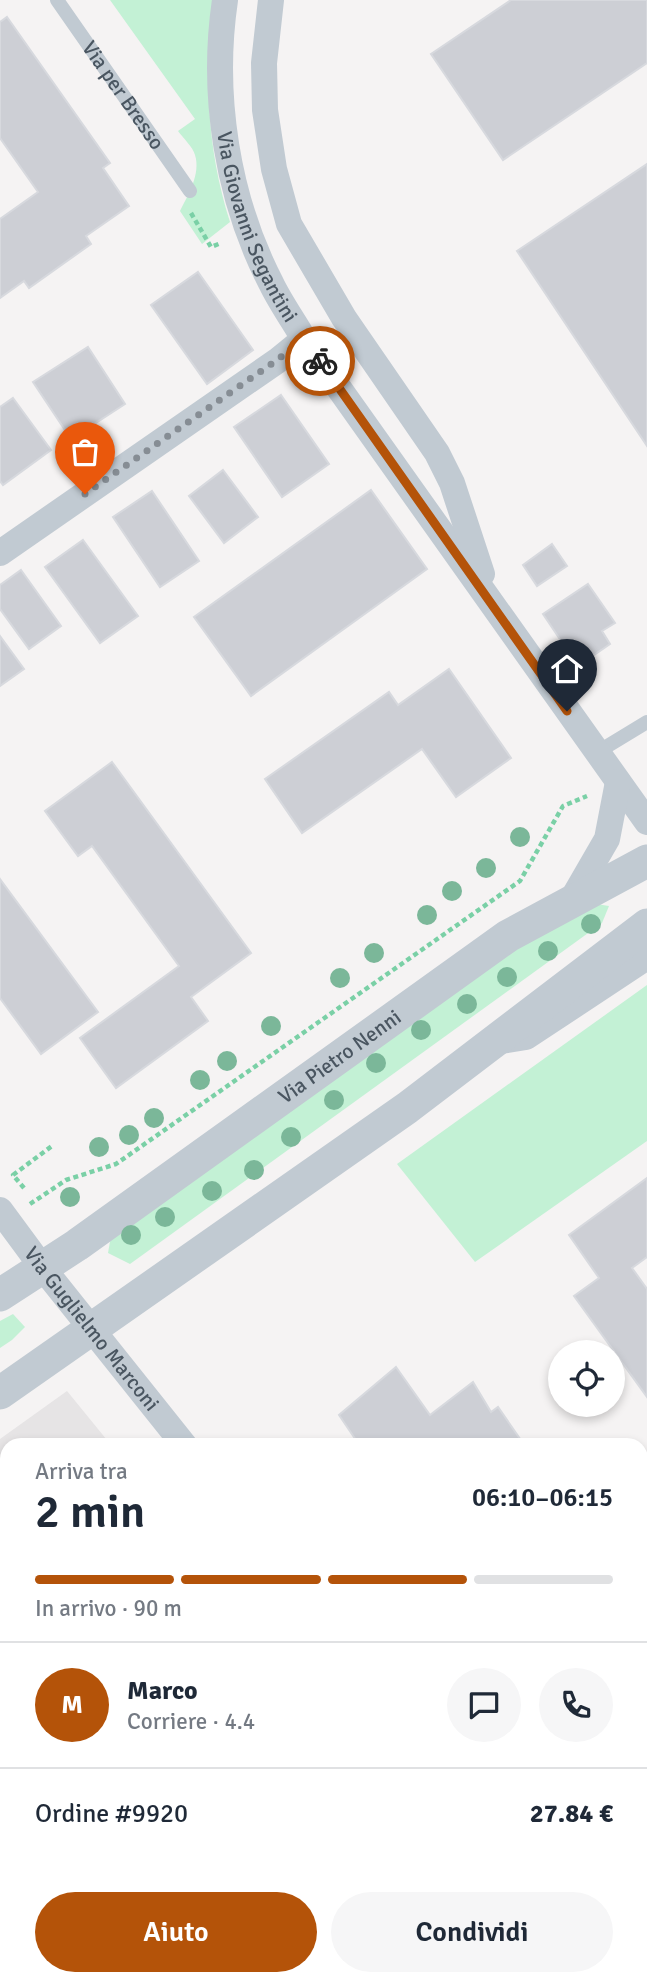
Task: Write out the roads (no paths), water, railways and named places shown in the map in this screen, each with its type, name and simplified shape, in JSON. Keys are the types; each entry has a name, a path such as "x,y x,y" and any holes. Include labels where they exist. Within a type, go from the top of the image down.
{"street":[{"name":"Via Giovanni Segantini","path":"225,0 222,23 221,106 232,177 247,230 271,284 304,339 647,822"},
{"name":"Via Giovanni Segantini","path":"271,0 264,63 265,110 274,169 289,224 344,318 437,453 452,483 490,599"},
{"path":"0,553 304,339"},
{"path":"570,903 607,839 618,782 647,790"},
{"name":"Via Pietro Nenni","path":"0,1295 77,1245 508,936 647,861"},
{"path":"0,1393 407,1108 647,925"},
{"path":"493,1042 526,1037 647,957"},
{"name":"Via Guglielmo Marconi","path":"4,1215 42,1267 180,1438"}],"lane":[{"name":"Via per Bresso","path":"57,0 190,191"},
{"path":"596,753 647,722"}]}
